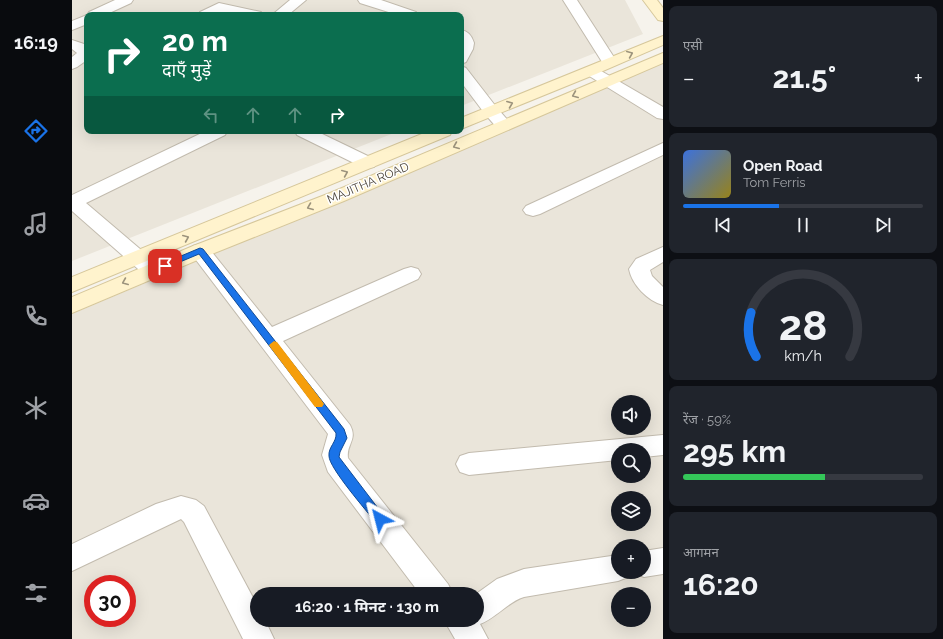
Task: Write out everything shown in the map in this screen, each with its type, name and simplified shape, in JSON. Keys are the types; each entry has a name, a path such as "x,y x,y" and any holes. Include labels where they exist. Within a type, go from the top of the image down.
{"main road":[{"path":"650,0 663,17"},
{"path":"464,123 663,40"},
{"name":"MAJITHA ROAD","path":"72,286 146,264 200,251 332,198 663,58"},
{"name":"MAJITHA ROAD","path":"72,305 146,264 319,184 437,134"},
{"path":"319,184 332,198"}],"street":[{"path":"100,12 126,0"},
{"path":"283,12 299,0"},
{"path":"365,0 382,2 404,12"},
{"path":"570,0 609,62"},
{"path":"210,12 219,7 242,12"},
{"path":"72,26 84,20"},
{"path":"464,38 467,44 464,52"},
{"path":"72,44 84,52"},
{"path":"72,64 84,55"},
{"path":"591,71 663,114"},
{"path":"464,75 491,111 504,125"},
{"path":"146,264 73,202 213,134"},
{"path":"309,134 368,163"},
{"path":"533,210 663,148"},
{"path":"200,251 341,432 342,438 334,451 334,458 341,470 433,587"},
{"path":"663,254 643,264 639,269 639,273 644,281 663,298"},
{"path":"268,338 411,274"},
{"path":"469,464 663,445"},
{"path":"72,558 166,512 179,507 186,508 194,514 259,639"},
{"path":"651,563 663,561"},
{"path":"484,608 507,589 524,583 611,569"}],"shaded area":[{"path":"72,0 625,0 643,34 464,105 464,12 84,12 84,134 391,134 72,261"},
{"path":"663,63 663,639 72,639 72,314"}],"slow traffic":[{"path":"274,345 319,404"}],"route":[{"path":"165,266 200,251 341,432 342,438 334,451 334,458 341,470 380,519"}]}
